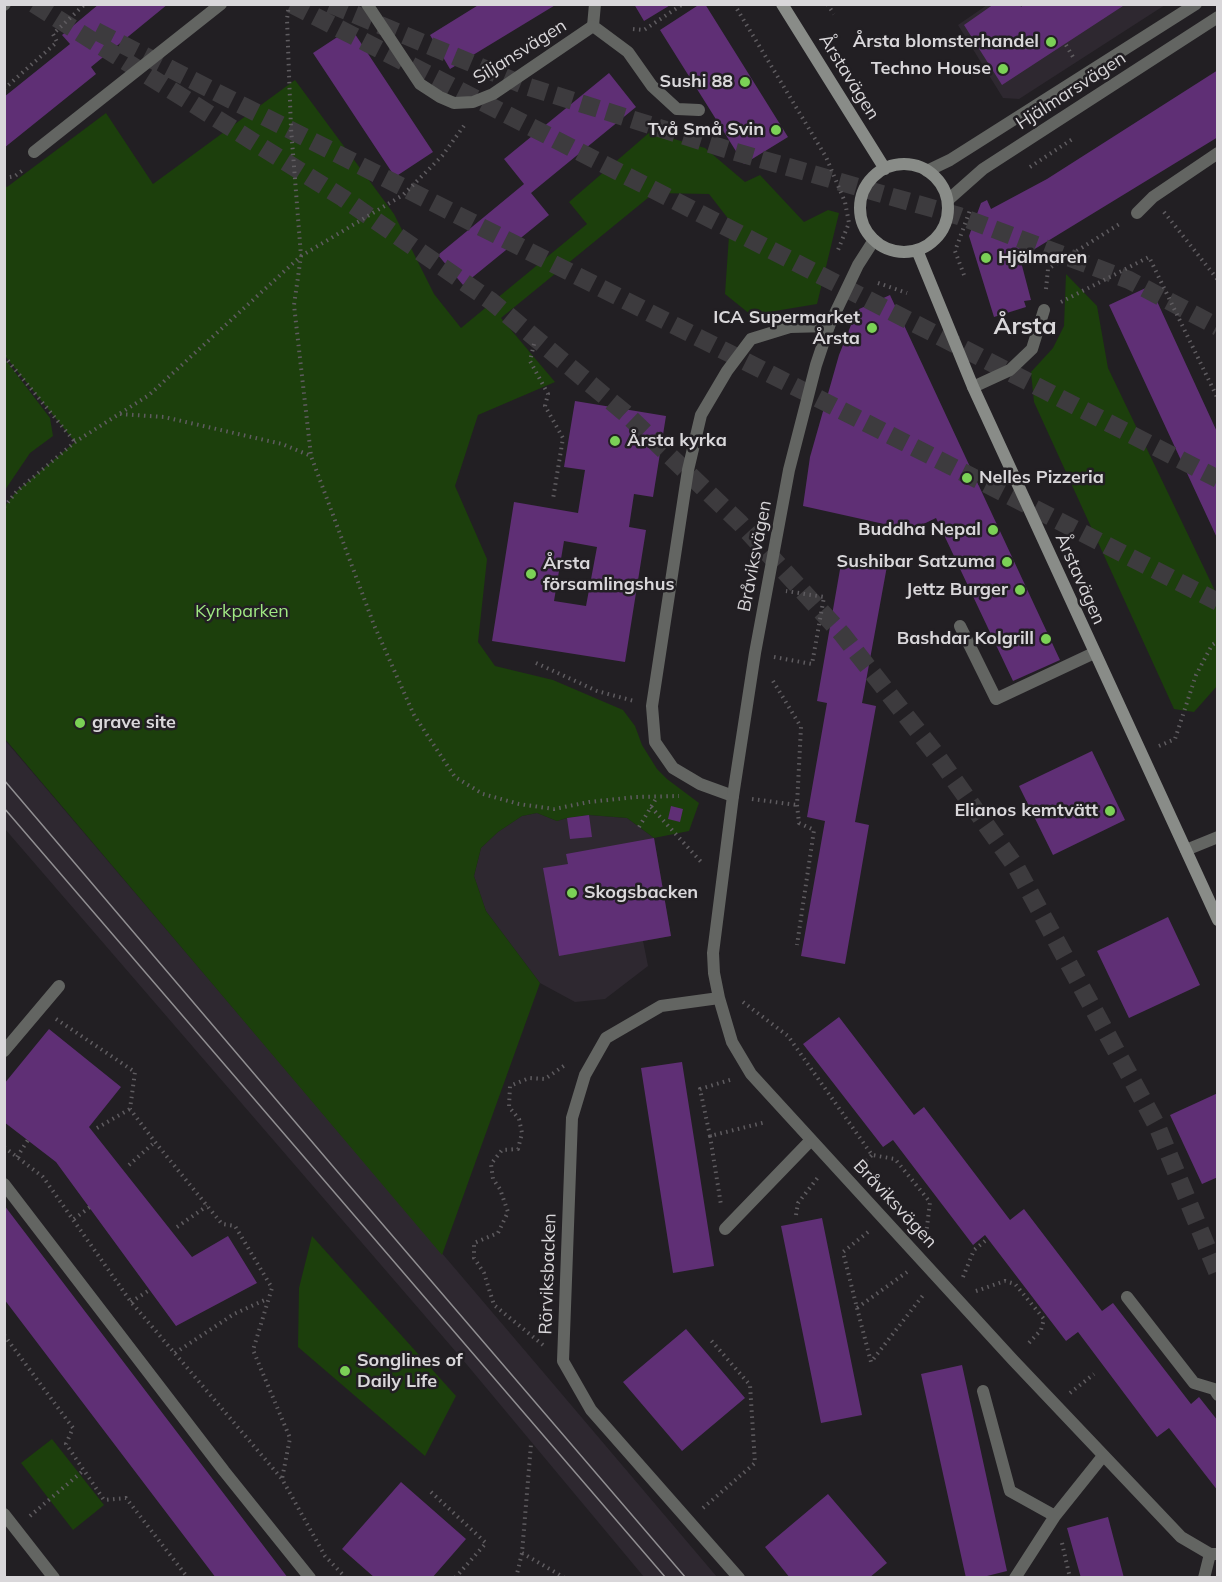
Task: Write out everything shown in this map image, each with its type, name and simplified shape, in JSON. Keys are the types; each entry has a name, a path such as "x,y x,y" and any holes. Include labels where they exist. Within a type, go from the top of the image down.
{"street":[{"path":"34,152 221,4"},
{"name":"Siljansvägen","path":"368,4 420,84 454,103 473,102 494,94 593,26"},
{"path":"595,4 593,26 628,52 652,86 677,109 699,110"},
{"name":"Årstavägen","path":"782,4 885,169"},
{"name":"Hjälmarsvägen","path":"927,171 950,160 1196,4"},
{"name":"Hjälmarsvägen","path":"948,200 983,169 1218,17"},
{"path":"1137,213 1153,197 1218,153"},
{"path":"899,165 913,166 927,171 944,189 948,200 948,216 942,232 931,243 917,250 902,252 887,249 874,240 861,216 861,202 865,189 873,178 885,169 899,165"},
{"name":"Bråviksvägen","path":"874,240 858,265 829,326 816,366 789,470 755,653 733,796 713,953 719,998 732,1041 751,1074 1103,1456 1182,1537 1214,1554"},
{"name":"Årstavägen","path":"917,250 973,387 1094,652 1186,850 1212,894 1218,920"},
{"path":"973,387 1010,370 1032,349 1044,310"},
{"path":"733,796 700,784 673,768 655,742 652,706 688,470 700,415 727,371 751,339 790,327 829,326"},
{"path":"960,626 996,699 1094,652"},
{"path":"1186,850 1218,837"},
{"path":"4,1052 59,986"},
{"name":"Rörviksbacken","path":"719,998 661,1006 606,1038 585,1075 572,1118 563,1361 591,1410 739,1578"},
{"path":"725,1229 811,1140"},
{"path":"4,1184 224,1471 310,1578"},
{"path":"1127,1297 1194,1383 1214,1389 1218,1395"},
{"path":"982,1391 1010,1491 1055,1516"},
{"path":"1015,1578 1055,1516 1103,1456"},
{"path":"4,1514 54,1578"},
{"path":"1204,1578 1214,1554"}],"path":[{"path":"4,89 57,42 53,34 85,4"},
{"path":"289,4 287,19 291,128 301,256 294,305 311,456 374,625 414,715 455,777 483,794 519,804 554,809 589,802 686,796"},
{"path":"593,26 644,30 683,4"},
{"path":"734,4 826,157 842,193 849,223 838,250"},
{"path":"827,4 834,14"},
{"path":"1066,45 1073,57"},
{"path":"4,507 17,491 75,442 150,395 301,256 403,195 442,156 465,127 473,102"},
{"path":"1028,168 1036,163"},
{"path":"1153,197 1218,280"},
{"path":"964,275 955,250 971,208"},
{"path":"1044,310 1048,269 1137,213"},
{"path":"1044,310 1149,256 1218,399"},
{"path":"879,283 907,293"},
{"path":"534,344 530,361 548,394 545,406 563,438 553,499"},
{"path":"4,356 75,442"},
{"path":"120,414 175,420 282,444 311,456"},
{"path":"792,660 812,664 824,597 804,594"},
{"path":"1175,739 1196,675 1212,645 1218,641"},
{"path":"755,653 801,728 797,805 799,823 814,830 797,945"},
{"path":"536,663 597,691 652,706"},
{"path":"639,826 657,797"},
{"path":"756,800 797,805"},
{"path":"651,807 722,885"},
{"path":"719,998 743,1002 788,1036 872,1155 895,1159 930,1202 923,1261 857,1308"},
{"path":"40,1009 135,1072 130,1109 222,1224 235,1226 272,1288 253,1350 290,1438 282,1479"},
{"path":"544,1346 494,1305 484,1273 474,1258 474,1243 498,1233 508,1212 500,1189 493,1179 491,1164 502,1150 518,1149 522,1133 519,1119 509,1107 510,1086 529,1078 545,1079 570,1062"},
{"path":"725,1229 700,1089 751,1074"},
{"path":"97,1128 130,1109"},
{"path":"710,1136 789,1116"},
{"path":"17,1157 28,1140"},
{"path":"129,1165 155,1142"},
{"path":"4,1147 43,1177 131,1302 282,1479 325,1556 346,1578"},
{"path":"860,1167 872,1155"},
{"path":"796,1215 798,1203 831,1161"},
{"path":"177,1227 207,1206"},
{"path":"74,1219 90,1207"},
{"path":"884,1220 843,1252 872,1362 937,1276"},
{"path":"955,1297 974,1250 985,1241"},
{"path":"955,1297 1005,1281 1016,1284 1044,1319 1041,1330 1013,1360"},
{"path":"131,1302 151,1289"},
{"path":"175,1353 234,1314 268,1298"},
{"path":"4,1335 73,1428 66,1444 104,1500 126,1498 188,1578"},
{"path":"689,1520 755,1463 750,1385 709,1338"},
{"path":"1055,1404 1094,1374"},
{"path":"516,1578 522,1553 531,1444"},
{"path":"16,1528 84,1470"},
{"path":"431,1492 486,1543 455,1578"},
{"path":"522,1553 565,1578"}],"shaded area":[{"path":"987,5 1165,5 1019,99 1003,98 958,25"},
{"path":"4,739 717,1577 644,1577 463,1360 5,829"},
{"name":"Skogsbacken","path":"537,813 557,821 589,815 627,818 654,838 671,936 643,941 648,966 605,999 575,1002 540,983 486,911 474,876 481,848 498,832 522,816"}],"green space":[{"name":"Kyrkparken","path":"295,80 394,214 434,294 461,328 587,224 569,202 650,132 705,148 745,182 760,175 804,222 828,210 839,213 817,304 751,315 725,294 730,221 709,194 654,193 501,318 555,382 478,415 455,486 487,559 478,642 495,666 553,680 623,710 635,726 642,745 657,769 699,803 689,831 654,838 627,818 589,815 557,821 537,813 522,816 498,832 481,848 474,876 486,911 540,983 442,1255 5,739 4,507 17,491 75,442 5,356 5,186 7,187 106,113 153,184"},
{"path":"1066,274 1097,306 1108,368 1217,595 1217,686 1194,712 1174,709 1034,402 1031,372 1053,348 1064,326"},
{"path":"5,359 50,418 53,436 30,453 5,490"},
{"path":"312,1236 456,1396 425,1456 298,1347 299,1288"},
{"path":"52,1439 104,1505 73,1530 21,1463"}],"building":[{"path":"99,4 168,4 91,67 96,74 4,148 4,97 70,44 62,35"},
{"path":"480,4 557,4 450,69 430,35"},
{"path":"634,4 672,4 644,21"},
{"path":"700,4 705,4 788,137 744,164 660,30"},
{"path":"994,4 1020,4 1021,7 1024,4 1126,4 1002,85 964,25"},
{"path":"351,28 433,152 395,177 313,53"},
{"path":"1218,70 1218,137 1020,258 1031,300 1024,301 1026,307 994,317 969,236 981,203 987,200 991,209 1047,179"},
{"path":"609,73 636,107 531,193 549,215 463,285 438,255 524,184 504,159"},
{"path":"1150,286 1218,434 1218,540 1109,305"},
{"path":"890,295 1060,660 1013,681 936,518 911,530 803,506 810,457 839,355 857,310"},
{"name":"Årsta församlingshus","path":"575,401 666,416 653,497 634,494 629,527 646,530 625,662 492,641 514,502 578,513 585,470 564,467","holes":["564,541 597,547 586,606 554,601"]},
{"path":"842,558 887,566 862,703 876,706 855,822 869,825 845,964 801,956 825,821 807,817 827,703 817,701"},
{"path":"1092,751 1125,820 1053,855 1019,786"},
{"path":"671,806 683,809 680,822 668,819"},
{"path":"589,815 592,837 570,839 567,818"},
{"path":"654,838 671,936 559,956 543,868 568,864 566,854"},
{"path":"1168,917 1200,985 1129,1018 1097,951"},
{"path":"839,1017 914,1115 924,1107 1010,1220 1024,1209 1102,1311 1113,1303 1191,1404 1199,1397 1218,1421 1218,1491 1169,1428 1157,1437 1078,1332 1066,1341 985,1235 973,1245 893,1140 883,1147 803,1044"},
{"path":"49,1029 121,1087 89,1127 192,1257 228,1236 257,1283 176,1326 56,1162 4,1122 4,1084"},
{"path":"682,1062 714,1266 673,1273 641,1068"},
{"path":"1218,1093 1218,1177 1202,1184 1170,1115"},
{"path":"4,1205 288,1578 216,1578 4,1299"},
{"path":"822,1218 862,1415 821,1423 781,1226"},
{"path":"686,1329 745,1398 682,1451 623,1382"},
{"path":"962,1365 1007,1571 979,1578 966,1578 921,1374"},
{"path":"401,1482 466,1539 432,1578 375,1578 342,1549"},
{"path":"828,1494 887,1563 869,1578 790,1578 765,1547"},
{"path":"1108,1517 1124,1578 1081,1578 1067,1528"}],"tunnel":[{"path":"34,4 343,198 491,301 625,413 740,523 842,634 935,753 1016,867 1157,1126 1218,1274"},
{"path":"291,4 1218,479"},
{"path":"330,4 526,86 729,150 959,216 1129,280 1218,327"},
{"path":"96,31 1218,602"}],"tram line":[{"path":"4,780 686,1578"},
{"path":"4,808 666,1578"}],"place":[{"name":"Årsta blomsterhandel","path":"1051,42"},
{"name":"Techno House","path":"1003,69"},
{"name":"Sushi 88","path":"745,82"},
{"name":"Två Små Svin","path":"776,130"},
{"name":"Hjälmaren","path":"986,258"},
{"name":"ICA Supermarket Årsta","path":"872,328"},
{"name":"Årsta kyrka","path":"615,441"},
{"name":"Nelles Pizzeria","path":"967,478"},
{"name":"Buddha Nepal","path":"993,530"},
{"name":"Sushibar Satzuma","path":"1007,562"},
{"name":"Årsta församlingshus","path":"531,574"},
{"name":"Jettz Burger","path":"1020,590"},
{"name":"Bashdar Kolgrill","path":"1046,639"},
{"name":"grave site","path":"80,723"},
{"name":"Elianos kemtvätt","path":"1110,811"},
{"name":"Skogsbacken","path":"572,893"},
{"name":"Songlines of Daily Life","path":"345,1371"}],"district":[{"name":"Årsta","path":"1025,327"}]}
